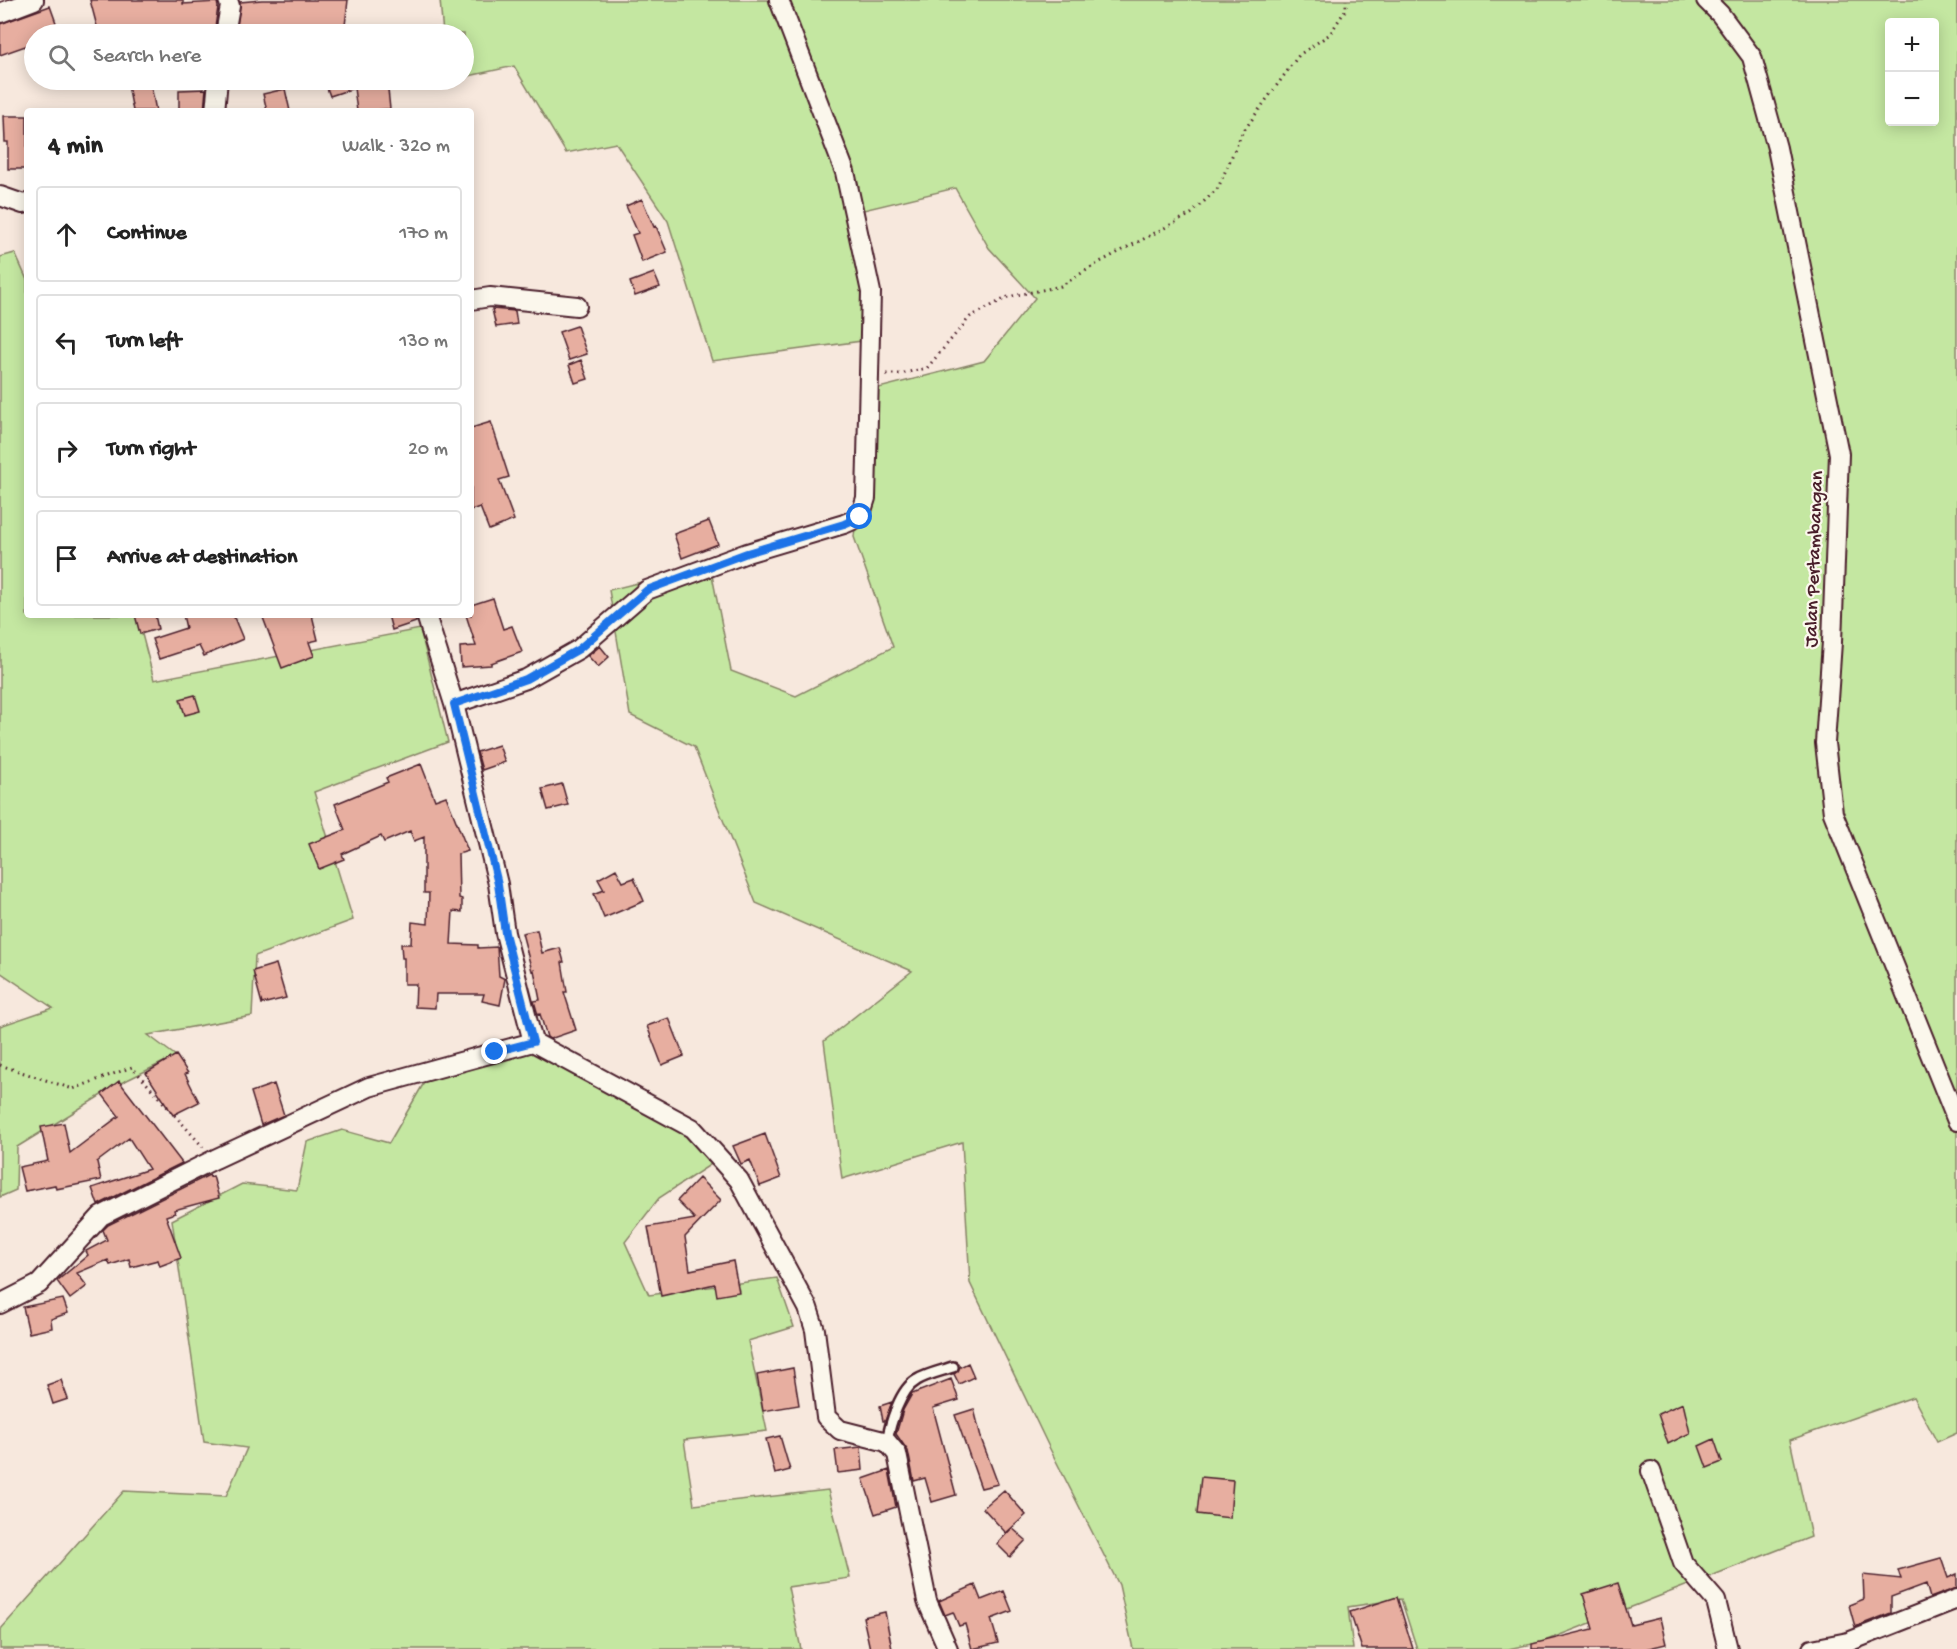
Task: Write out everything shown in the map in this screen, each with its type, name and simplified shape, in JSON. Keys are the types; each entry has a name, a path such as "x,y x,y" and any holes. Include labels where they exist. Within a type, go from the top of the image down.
{"street":[{"path":"0,13 34,0"},
{"path":"227,24 230,6 228,0"},
{"path":"454,704 526,679 579,649 647,590 747,553 844,524 860,517 866,498 871,292 845,172 779,0"},
{"name":"Jalan Pertambangan","path":"1706,0 1720,14 1752,57 1778,148 1839,454 1832,642 1825,744 1833,813 1957,1121"},
{"path":"215,108 217,90"},
{"path":"0,196 24,204"},
{"path":"474,300 490,297 577,306"},
{"path":"427,618 454,704 498,884 505,933 533,1042"},
{"path":"0,1304 39,1284 100,1216 214,1159 369,1088 533,1042 692,1128 739,1180 808,1308 814,1330 826,1417 840,1430 887,1443 897,1454 927,1601 948,1649"},
{"path":"1651,1471 1683,1563 1716,1601 1728,1649"},
{"path":"1812,1649 1848,1642 1957,1599"}],"lane":[{"path":"887,1443 890,1427 906,1388 917,1379 953,1367"}],"path":[{"path":"869,375 900,374 927,368 970,317 1008,297 1061,286 1098,263 1191,214 1218,188 1242,133 1299,55 1330,34 1346,9 1346,0"},
{"path":"0,1065 73,1089 132,1067 214,1159"}],"green space":[{"path":"440,0 1957,0 1957,1433 1937,1442 1913,1397 1790,1440 1811,1537 1542,1642 1508,1649 1417,1649 1401,1599 1348,1607 1353,1649 1133,1649 1119,1585 970,1283 962,1142 842,1179 824,1041 912,971 756,903 694,747 630,715 609,590 710,565 731,671 796,696 893,647 854,537 871,390 984,361 1035,298 989,248 955,188 855,212 869,340 712,361 668,221 616,143 566,153 514,66 474,75 474,24 442,24"},
{"path":"15,253 24,273 24,618 138,618 154,680 420,629 448,742 314,792 353,920 255,956 252,1016 148,1035 176,1056 121,1083 17,1147 16,1190 0,1197 0,1026 53,1008 0,972 0,257"},
{"path":"525,1045 684,1119 719,1159 659,1198 625,1242 649,1295 777,1278 794,1327 748,1341 767,1431 684,1440 694,1505 828,1490 850,1578 788,1587 801,1649 0,1649 0,1630 124,1491 226,1496 247,1448 204,1442 172,1220 242,1184 297,1190 307,1142 342,1130 389,1143 432,1069"}],"building":[{"path":"90,0 183,0 183,4 217,2 218,7 215,24 96,24"},
{"path":"348,0 345,24 237,24 240,2"},
{"path":"50,6 56,24 24,24 24,47 0,55 0,24"},
{"path":"129,90 152,90 155,108 132,108"},
{"path":"179,90 206,90 204,108 179,108"},
{"path":"285,90 289,108 266,108 263,94"},
{"path":"328,90 348,90 330,96"},
{"path":"354,90 388,90 390,108 357,108"},
{"path":"4,116 24,116 24,169 8,169 8,142 5,142"},
{"path":"642,199 667,252 642,262 632,235 638,233 626,206"},
{"path":"654,273 660,287 635,296 630,282"},
{"path":"492,309 515,311 517,324 496,327"},
{"path":"577,326 587,354 569,360 559,332"},
{"path":"581,360 588,379 575,383 569,365"},
{"path":"491,422 509,477 499,480 514,520 489,530 480,507 474,509 474,427"},
{"path":"709,521 718,544 682,558 674,534"},
{"path":"493,598 503,629 512,626 522,652 491,663 491,665 461,667 460,647 476,646 467,618 474,618 474,604"},
{"path":"136,618 156,618 158,629 140,634"},
{"path":"184,618 234,618 243,639 204,656 199,646 159,659 152,639 186,628"},
{"path":"263,618 313,618 318,640 309,642 314,656 282,668"},
{"path":"389,618 415,618 416,622 392,630"},
{"path":"600,646 609,657 598,667 588,656"},
{"path":"195,695 200,711 185,715 180,699"},
{"path":"499,745 505,762 482,770 477,752"},
{"path":"421,764 435,800 446,796 468,851 458,854 459,898 462,899 462,912 453,911 451,944 478,945 478,948 497,947 499,976 505,979 500,1005 482,1001 484,994 436,994 435,1008 415,1007 416,984 404,984 404,958 402,958 401,944 411,944 412,922 428,924 429,893 424,893 424,837 414,841 410,831 384,842 381,836 342,854 344,859 319,869 309,844 345,830 335,804 388,782 386,778"},
{"path":"562,784 568,805 548,810 542,789"},
{"path":"616,869 623,882 634,878 644,901 604,918 594,894 604,890 598,879"},
{"path":"537,930 542,953 560,948 567,992 564,992 576,1030 550,1039 547,1037 534,1001 540,1000 534,970 532,971 522,933"},
{"path":"276,964 286,998 262,1004 253,971"},
{"path":"669,1018 684,1056 662,1065 647,1026"},
{"path":"176,1055 188,1073 185,1074 199,1102 173,1115 146,1073"},
{"path":"119,1081 182,1163 98,1205 92,1188 149,1169 129,1138 97,1162 101,1180 56,1189 55,1185 25,1191 19,1167 48,1161 41,1127 64,1123 70,1153 119,1116 102,1094"},
{"path":"274,1084 284,1115 261,1125 251,1092"},
{"path":"765,1134 781,1178 760,1186 750,1160 741,1164 733,1146"},
{"path":"209,1175 213,1176 219,1198 174,1210 175,1213 166,1216 181,1258 160,1266 158,1260 131,1267 129,1259 110,1265 108,1260 77,1273 87,1286 70,1299 57,1281 88,1255 86,1251 107,1240 103,1230 108,1225"},
{"path":"699,1178 721,1200 685,1237 690,1270 733,1261 739,1292 717,1296 715,1284 661,1296 648,1227 695,1219 677,1201"},
{"path":"63,1299 68,1313 51,1319 52,1328 29,1333 23,1307"},
{"path":"968,1363 974,1377 959,1384 954,1374"},
{"path":"793,1368 799,1405 763,1411 757,1375"},
{"path":"951,1379 959,1400 933,1408 956,1495 932,1502 925,1478 914,1481 908,1451 896,1434 903,1410 912,1394"},
{"path":"61,1380 68,1399 53,1404 47,1385"},
{"path":"892,1402 885,1421 883,1421 880,1406"},
{"path":"1683,1403 1690,1433 1668,1444 1658,1414"},
{"path":"974,1409 982,1441 998,1484 981,1488 955,1415"},
{"path":"780,1436 790,1470 775,1474 766,1439"},
{"path":"1714,1439 1722,1462 1707,1468 1699,1446"},
{"path":"861,1447 863,1470 838,1473 835,1450"},
{"path":"889,1470 896,1507 875,1514 863,1479"},
{"path":"1201,1477 1233,1480 1230,1518 1197,1514"},
{"path":"1004,1490 1026,1515 1006,1533 983,1508"},
{"path":"1012,1528 1026,1540 1010,1557 997,1544"},
{"path":"1941,1558 1948,1578 1957,1574 1957,1588 1930,1598 1926,1584 1891,1597 1891,1613 1855,1627 1849,1605 1864,1599 1863,1575 1901,1579 1898,1570"},
{"path":"1618,1583 1631,1625 1660,1618 1666,1644 1645,1649 1532,1649 1532,1644 1593,1629 1583,1594"},
{"path":"975,1585 981,1600 1004,1591 1012,1611 991,1619 998,1643 972,1649 965,1624 959,1626 953,1612 945,1615 939,1601"},
{"path":"1397,1597 1413,1649 1362,1649 1350,1612"},
{"path":"885,1612 892,1649 870,1649 863,1617"}],"route":[{"path":"495,1052 533,1042 505,933 498,884 454,704 526,679 579,649 647,590 747,553 844,524 860,517"}]}
